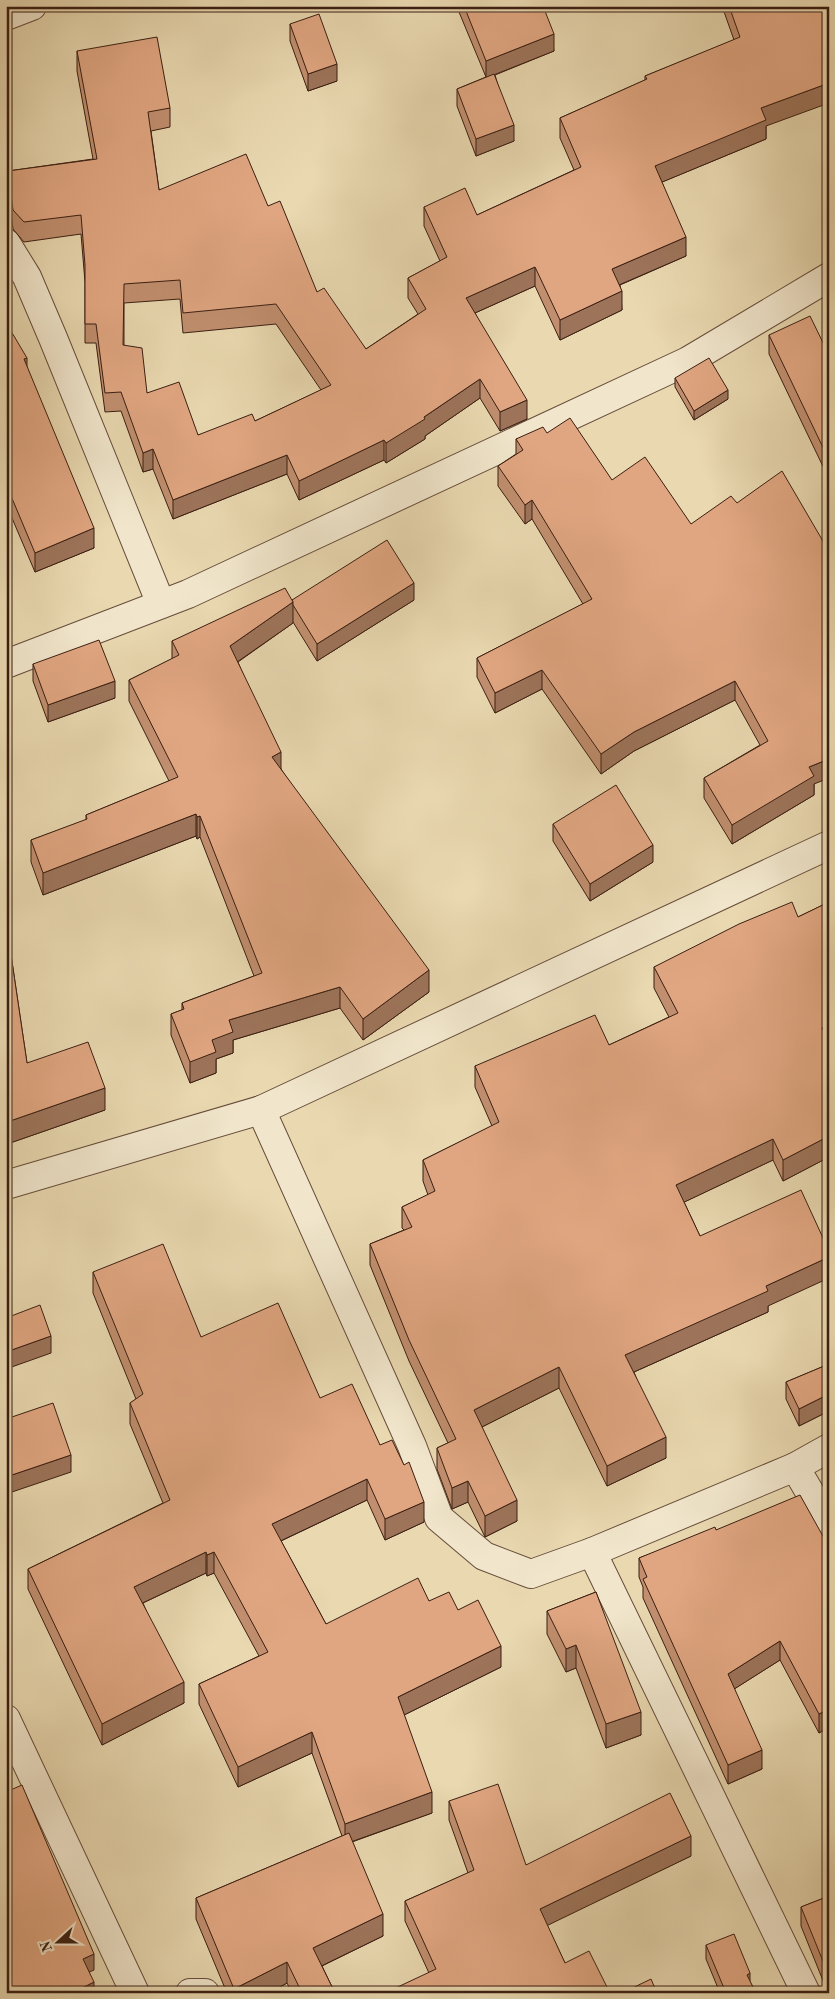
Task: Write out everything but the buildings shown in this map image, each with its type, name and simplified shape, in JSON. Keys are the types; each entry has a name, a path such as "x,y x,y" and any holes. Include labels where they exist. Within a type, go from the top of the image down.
{"street":[{"path":"6,16 32,6"},
{"path":"6,243 27,277 160,604"},
{"path":"6,664 188,594 688,361 829,277"},
{"path":"6,1185 261,1110 829,845"},
{"path":"261,1110 412,1446 439,1518 484,1556 531,1574 592,1552 795,1467 829,1448"},
{"path":"795,1467 829,1524"},
{"path":"592,1552 806,1993"},
{"path":"6,1719 135,1993"},
{"path":"190,1993 205,1993"}]}
